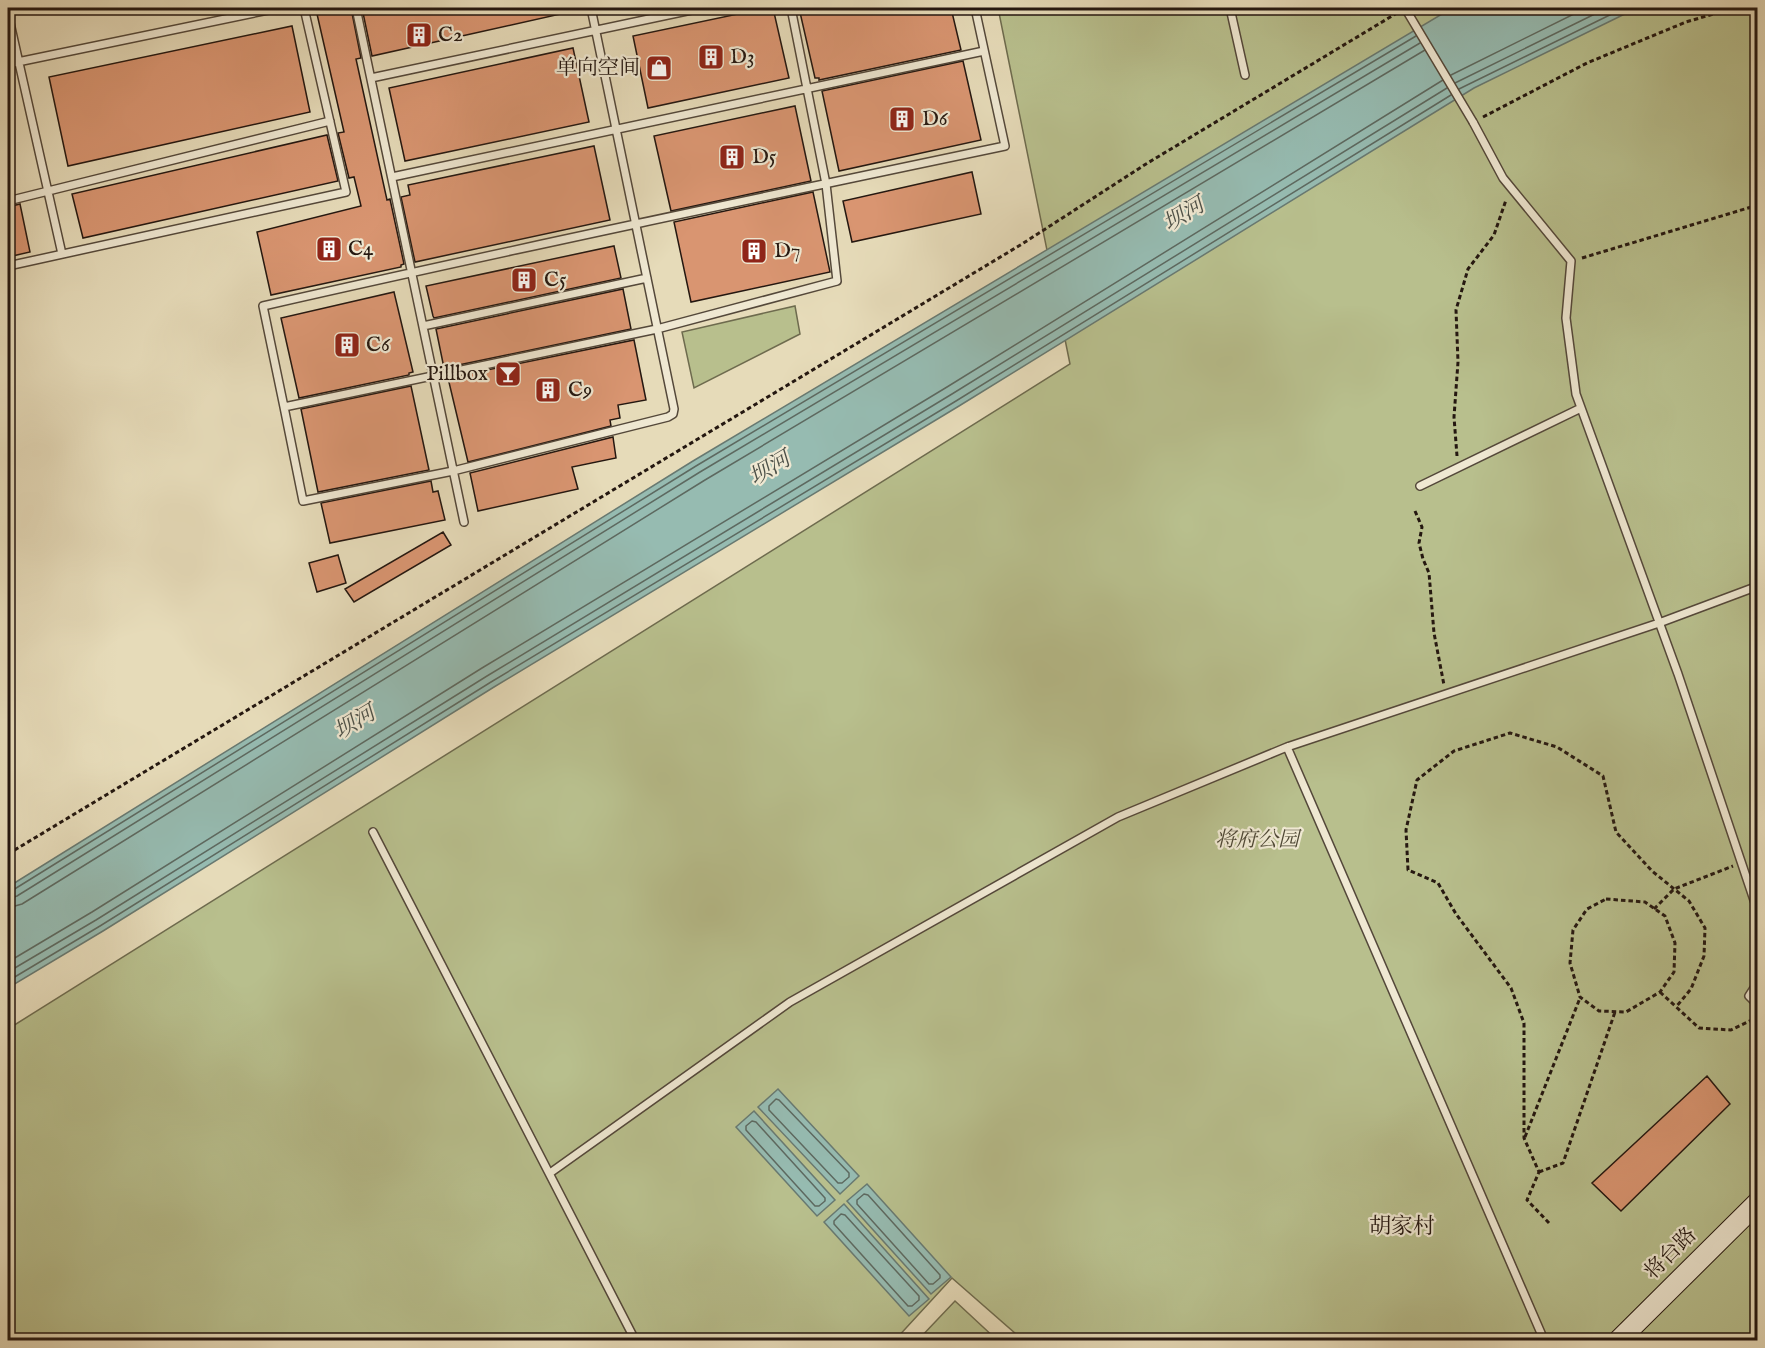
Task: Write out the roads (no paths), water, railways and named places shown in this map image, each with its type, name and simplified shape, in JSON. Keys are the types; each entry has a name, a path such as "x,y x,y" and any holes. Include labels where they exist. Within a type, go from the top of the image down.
{"main road":[{"name":"将台路","path":"1619,1341 1758,1202"}],"lane":[{"path":"8,64 278,8"},
{"path":"8,266 346,192 304,8"},
{"path":"356,8 464,522"},
{"path":"591,8 596,30 616,130 636,224 674,409 673,414 453,471 303,501 263,306 636,224 1005,146 975,8"},
{"path":"371,78 701,8"},
{"path":"284,407 657,329 837,281 826,184 791,8"},
{"path":"1230,8 1245,75"},
{"path":"1406,8 1503,178 1571,261 1566,318 1576,394 1659,623 1758,912"},
{"path":"8,14 62,254"},
{"path":"392,177 984,51"},
{"path":"8,201 48,193 330,121"},
{"path":"423,326 647,278"},
{"path":"1420,486 1581,408"},
{"path":"550,1173 790,1002 1119,818 1287,747 1659,623 1758,586"},
{"path":"1287,747 1544,1341"},
{"path":"373,832 637,1341"},
{"path":"1758,982 1749,996 1758,1005"}],"water":[{"name":"坝河","path":"1452,8 1637,8 1474,88 959,406 494,687 8,988 8,887 693,461"},
{"path":"778,1089 859,1176 840,1194 758,1107"},
{"path":"754,1111 835,1200 817,1216 736,1127"},
{"path":"867,1184 951,1277 931,1294 847,1201"},
{"path":"844,1204 929,1299 909,1316 824,1222"}],"place":[{"name":"C2","path":"419,35"},
{"name":"D3","path":"711,57"},
{"name":"单向空间","path":"659,68"},
{"name":"D6","path":"902,119"},
{"name":"D5","path":"732,157"},
{"name":"C4","path":"329,249"},
{"name":"D7","path":"754,251"},
{"name":"C5","path":"524,280"},
{"name":"C6","path":"347,345"},
{"name":"Pillbox","path":"508,374"},
{"name":"C9","path":"548,390"}],"district":[{"name":"胡家村","path":"1402,1227"}],"park label":[{"name":"将府公园","path":"1257,840"}]}
